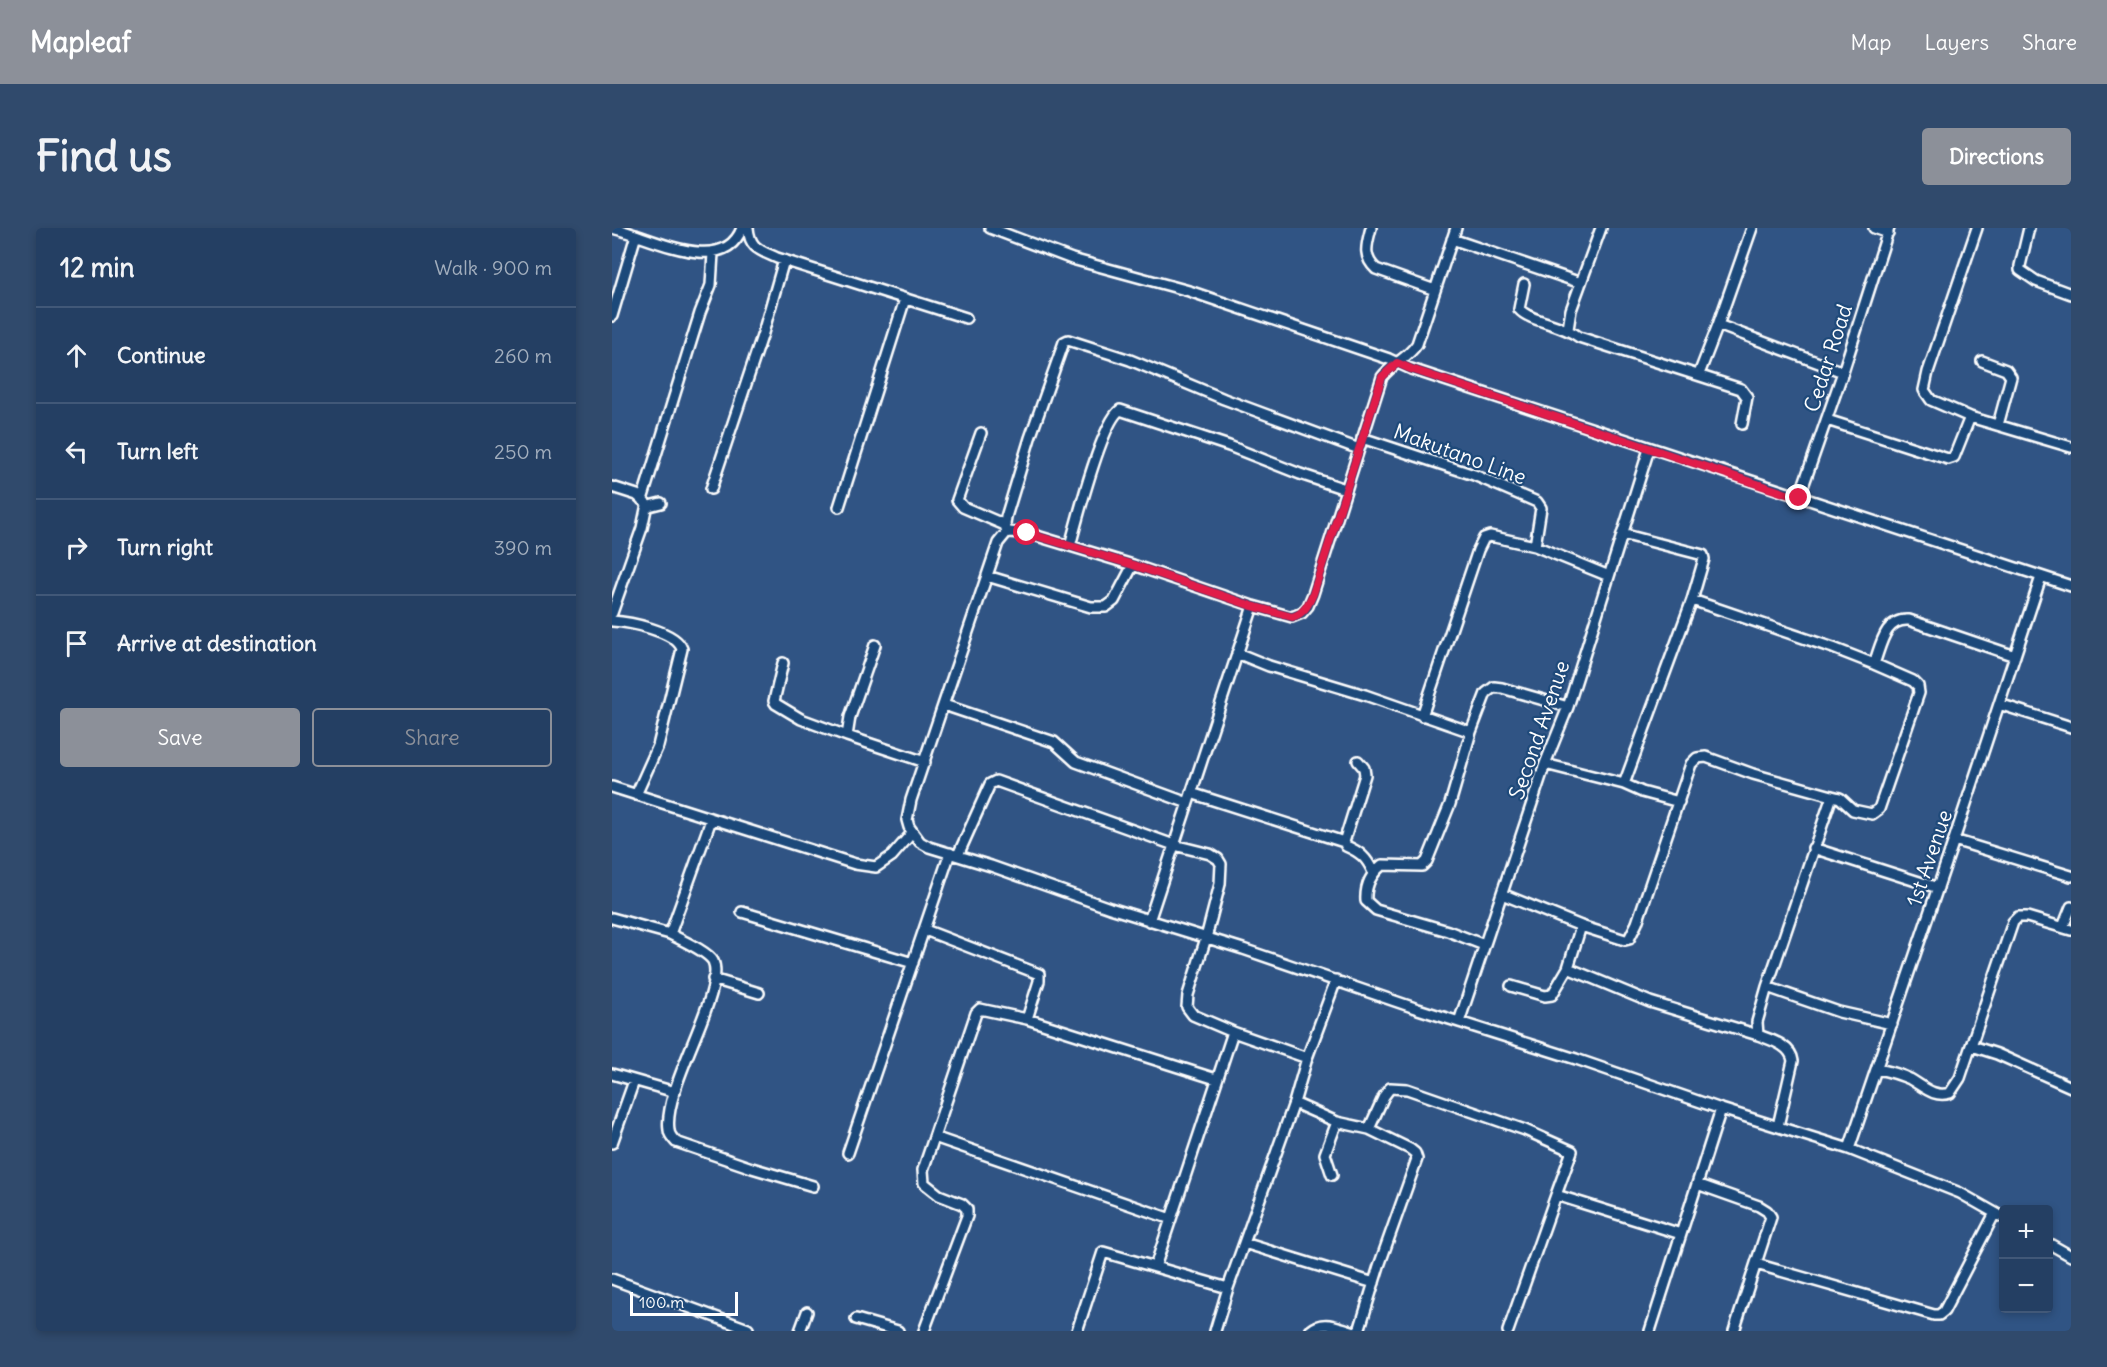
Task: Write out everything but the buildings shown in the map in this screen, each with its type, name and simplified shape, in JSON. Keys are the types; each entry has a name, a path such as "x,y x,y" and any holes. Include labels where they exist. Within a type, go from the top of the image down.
{"street":[{"path":"612,228 697,253 712,253 724,249 734,242 742,228"},
{"path":"748,228 752,245 783,260 966,318"},
{"path":"990,228 1072,259 1189,291 1411,369 2071,586"},
{"path":"1371,228 1366,250 1369,263 1376,269 1435,290"},
{"path":"981,433 957,500 963,507 1006,529 1027,533 1133,565 1252,606 1292,617 1302,613 1308,606 1382,377 1406,357 1417,344 1456,228"},
{"path":"1568,329 1571,310 1601,228"},
{"path":"1699,374 1752,228"},
{"path":"1874,228 1888,230"},
{"path":"1977,228 1924,390 1930,400 1970,417 2071,447"},
{"path":"2029,228 2019,266 2020,270 2036,281 2071,294"},
{"name":"Cedar Road","path":"1799,498 1843,372 1888,230"},
{"path":"612,316 636,235"},
{"path":"1452,239 1581,283"},
{"path":"612,613 642,528 646,503 700,313 711,285 712,253"},
{"path":"711,489 762,333 783,260"},
{"path":"1524,284 1519,309 1524,315 1568,329 1579,337 1741,389 1747,397 1742,424"},
{"path":"838,507 905,299"},
{"path":"1718,325 1843,372"},
{"path":"1359,449 1224,399 1130,360 1068,340 1064,342 1006,517 1006,529 998,543 907,820 912,833 920,842 929,847 1721,1109 1849,1149 1960,1193 1999,1215 1944,1311 1939,1315 1756,1264"},
{"path":"1982,362 2008,371 2011,377 1998,425"},
{"path":"1070,546 1099,449 1114,415 1120,410 1230,446 1345,489"},
{"path":"1827,420 1948,459 1953,457 1970,417"},
{"name":"Makutano Line","path":"1362,438 1474,475 1537,502 1541,508 1535,546"},
{"name":"Second Avenue","path":"1459,1022 1545,764 1568,707 1649,448"},
{"path":"612,487 637,495 646,503 661,503"},
{"path":"1622,534 1703,555 1704,559 1692,600 1624,784"},
{"path":"1422,716 1484,538 1490,536 1535,546 1609,576"},
{"path":"987,576 1092,607 1106,607 1114,601 1133,565"},
{"name":"1st Avenue","path":"1849,1149 2041,577"},
{"path":"1502,894 1581,926 1625,940 1631,937 1691,764 1697,758 1706,757 1753,774 1840,798 1853,810 1872,814 1879,809 1919,693 1918,686 1913,681 1833,648 1692,600"},
{"path":"1149,921 1252,606"},
{"path":"1874,664 1888,629 1893,623 1901,620 1909,620 2015,656"},
{"path":"612,621 668,635 680,643 682,649 658,746 636,795"},
{"path":"847,736 850,717 875,645"},
{"path":"1237,653 1269,666 1365,695 1471,732"},
{"path":"783,663 774,701 776,704 801,719 925,762"},
{"path":"1484,945 1376,910 1366,901 1373,872 1382,865 1422,866 1427,861 1450,804 1471,732 1486,693 1494,687 1502,687 1568,707"},
{"path":"1999,704 2071,727"},
{"path":"944,705 1054,742 1076,762 1190,798 1344,842 1346,846 1356,850 1368,860 1373,872"},
{"path":"1344,842 1365,775 1364,768 1358,761"},
{"path":"1545,764 1624,784 1642,792 1679,802"},
{"path":"848,1153 887,1033 954,854 993,781 1174,845 1210,854 1218,859 1221,864 1220,884 1188,995 1187,1007 1193,1015 1307,1058"},
{"path":"612,788 855,864 876,867 892,856 912,833"},
{"path":"1758,1035 1757,1022 1767,987 1832,796"},
{"path":"670,934 711,820"},
{"path":"1954,840 2071,876"},
{"path":"1813,848 1938,888"},
{"path":"1877,1069 1909,1079 1941,1096 1950,1093 1956,1086 1972,1046 2013,922 2018,917 2027,917 2067,929 2071,907"},
{"path":"742,912 913,963"},
{"path":"612,918 670,934 706,954 713,962 713,979 704,1014 693,1038 670,1111 669,1131 676,1142 813,1186"},
{"path":"1511,986 1549,997 1556,991 1568,968 1581,926"},
{"path":"925,930 1039,974 1039,981 1027,1019"},
{"path":"1568,968 1650,1002 1777,1043 1792,1056 1778,1126"},
{"path":"713,979 759,993"},
{"path":"1215,1331 1294,1103 1307,1058 1336,980"},
{"path":"1767,987 1839,1012 1892,1024"},
{"path":"924,1331 967,1216 967,1209 962,1204 939,1195 924,1183 923,1170 979,1010 984,1008 1027,1019 1216,1079"},
{"path":"1155,1267 1233,1032"},
{"path":"1972,1046 1997,1054 2071,1088"},
{"path":"612,1074 675,1092"},
{"path":"612,1143 634,1081"},
{"path":"1369,1129 1390,1088 1407,1089 1525,1131 1572,1151 1508,1331"},
{"path":"1294,1103 1337,1122 1369,1129 1410,1149 1415,1153 1417,1159 1359,1331"},
{"path":"1650,1331 1721,1109"},
{"path":"1332,1175 1325,1154 1337,1122"},
{"path":"934,1137 1171,1220"},
{"path":"1697,1184 1767,1210 1771,1217 1734,1331"},
{"path":"1556,1195 1681,1234"},
{"path":"1244,1243 1374,1283"},
{"path":"2053,1246 2071,1256"},
{"path":"1077,1331 1102,1252 1228,1288"},
{"path":"612,1279 748,1329"},
{"path":"800,1331 807,1312"},
{"path":"856,1319 898,1331"},
{"path":"1310,1331 1324,1323 1352,1331"}],"route":[{"path":"1027,533 1133,565 1252,606 1292,617 1297,616 1308,606 1313,594 1382,377 1397,363 1799,498"}]}
